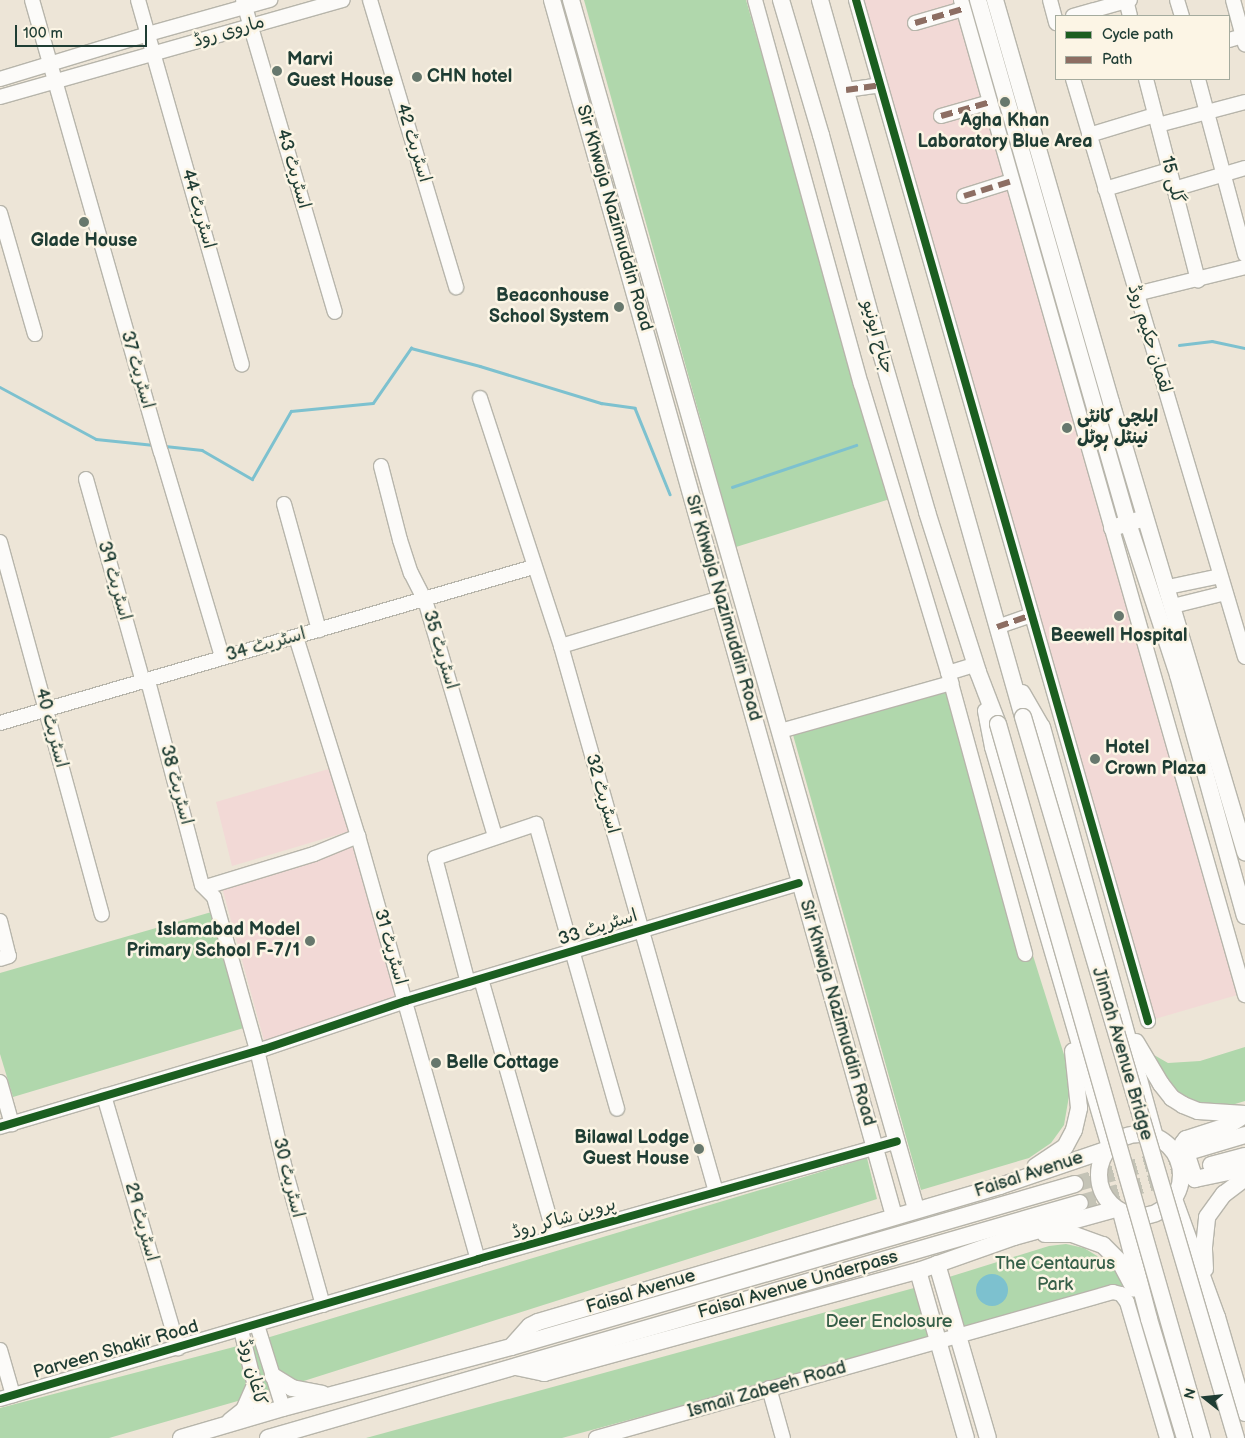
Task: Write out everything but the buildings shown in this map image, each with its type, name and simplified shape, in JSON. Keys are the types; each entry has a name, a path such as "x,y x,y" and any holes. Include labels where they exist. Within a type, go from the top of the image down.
{"main road":[{"name":"Sir Khwaja Nazimuddin Road","path":"552,0 894,1216"},
{"name":"Sir Khwaja Nazimuddin Road","path":"571,0 916,1209"},
{"name":"جناح ایونیو","path":"781,0 922,493 977,668"},
{"path":"820,0 1009,669 1042,727 1157,1137"},
{"path":"978,0 1128,523 1178,675 1245,916"},
{"path":"995,0 1145,518 1168,587 1245,852"},
{"path":"998,68 1014,65"},
{"path":"1112,528 1145,518"},
{"name":"Jinnah Avenue Bridge","path":"977,668 998,724 1202,1438"},
{"path":"977,668 993,746 1108,1148"},
{"name":"Jinnah Avenue Bridge","path":"1009,669 1236,1438"},
{"path":"782,819 803,810"},
{"path":"1121,1008 1142,1054 1172,1098 1198,1110 1243,1116"},
{"path":"1000,1186 1065,1147 1074,1130 1079,1108 1071,1018"},
{"path":"1157,1137 1243,1116"},
{"path":"1243,1116 1228,1126 1186,1139 1183,1143 1195,1180 1245,1169"},
{"path":"1142,1133 1157,1137 1173,1151 1181,1168 1181,1181 1176,1196 1166,1208 1150,1215 1132,1216 1118,1210 1106,1199 1100,1188 1098,1175 1100,1162 1108,1148 1119,1139 1131,1134 1142,1133"},
{"path":"1191,1151 1245,1135"},
{"name":"Faisal Avenue","path":"511,1347 530,1326 538,1322 916,1209 1000,1186 1108,1148"},
{"path":"1197,1170 1245,1169"},
{"path":"1176,1196 1245,1169"},
{"path":"1245,1169 1214,1204 1207,1217 1204,1230 1205,1272 1245,1413"},
{"path":"1000,1186 1082,1170 1090,1174 1096,1194 1097,1202 1093,1214"},
{"name":"Faisal Avenue Underpass","path":"511,1347 1075,1184"},
{"path":"1176,1196 1217,1317"},
{"name":"Faisal Avenue Underpass","path":"516,1367 1080,1203"},
{"path":"268,1438 290,1435 429,1390 516,1367 544,1373 918,1270 1014,1236 1093,1214 1118,1210"},
{"path":"1118,1210 1185,1438"},
{"path":"1014,1236 1072,1234 1103,1246 1123,1268 1149,1319"},
{"path":"937,1264 988,1438"},
{"path":"918,1270 966,1438"},
{"path":"181,1438 329,1395 511,1347"},
{"path":"946,1369 966,1361"},
{"path":"423,1370 429,1390"},
{"path":"273,1376 292,1388 329,1395"},
{"path":"224,1425 244,1410 256,1385"},
{"path":"316,1438 338,1418"}],"street":[{"name":"اسٹریٹ 37","path":"32,0 54,82 222,657"},
{"name":"اسٹریٹ 44","path":"138,0 242,364"},
{"name":"ماروی روڈ","path":"0,79 50,65 244,3 270,0"},
{"name":"ماروی روڈ","path":"0,97 343,0"},
{"name":"اسٹریٹ 42","path":"370,0 456,287"},
{"path":"754,0 861,384 949,678 1024,954"},
{"path":"856,0 1148,1020"},
{"path":"1050,0 1055,18"},
{"path":"1076,15 1128,0 1130,15"},
{"path":"1178,0 1182,15"},
{"path":"1230,40 1244,40 1233,0"},
{"name":"اسٹریٹ 43","path":"244,3 335,312"},
{"path":"915,23 962,5 1245,994"},
{"path":"981,72 998,68"},
{"name":"لقمان حکیم روڈ","path":"1076,80 1105,190 1245,657"},
{"name":"گلی 15","path":"1146,80 1198,280"},
{"path":"1198,80 1245,255"},
{"path":"846,90 880,85"},
{"path":"941,116 990,102"},
{"path":"1089,135 1157,120 1207,112 1245,102"},
{"path":"1174,189 1245,168"},
{"path":"1105,190 1169,170"},
{"path":"964,196 1012,181"},
{"path":"0,213 35,334"},
{"path":"1136,294 1245,267"},
{"name":"اسٹریٹ 32","path":"480,398 533,567 561,646 716,1192"},
{"name":"اسٹریٹ 35","path":"380,466 411,573 425,600 495,836"},
{"name":"اسٹریٹ 39","path":"86,479 145,682"},
{"path":"284,504 319,630"},
{"name":"اسٹریٹ 40","path":"0,542 102,914"},
{"name":"اسٹریٹ 34","path":"0,723 533,567"},
{"path":"1168,587 1220,576"},
{"path":"1173,606 1225,593"},
{"path":"561,646 721,598"},
{"path":"997,627 1032,615"},
{"name":"اسٹریٹ 31","path":"296,637 358,836 478,1259"},
{"path":"780,731 977,668"},
{"name":"اسٹریٹ 38","path":"145,682 202,885 214,897 257,1050"},
{"path":"555,1237 435,858 495,836 536,824 617,1109"},
{"path":"206,887 314,854 358,836"},
{"name":"اسٹریٹ 33","path":"6,1126 257,1050 406,1001 799,883"},
{"path":"0,921 9,956 0,959"},
{"name":"اسٹریٹ 30","path":"257,1050 287,1177 323,1305"},
{"path":"0,1082 6,1126"},
{"name":"اسٹریٹ 29","path":"104,1096 178,1348"},
{"name":"پروین شاکر روڈ","path":"241,1330 478,1259 897,1141"},
{"name":"Ismail Zabeeh Road","path":"596,1438 616,1435 769,1388 939,1343 1113,1292 1121,1294 1126,1302 1167,1438"},
{"name":"کاغان روڈ","path":"258,1325 283,1408"},
{"name":"Parveen Shakir Road","path":"6,1397 241,1330"},
{"name":"کاغان روڈ","path":"241,1330 262,1414"},
{"path":"0,1350 6,1397"},
{"path":"769,1388 783,1438"}],"shaded area":[{"path":"856,0 961,0 1244,993 1148,1021"},
{"path":"332,768 350,831 232,866 216,802"},
{"name":"Islamabad Model Primary School F-7/1","path":"353,842 402,1001 265,1044 220,880"}],"green space":[{"path":"584,0 746,0 890,499 736,547"},
{"path":"949,687 1066,1061 1069,1096 1064,1125 1051,1143 1029,1158 921,1190 793,735"},
{"path":"215,911 247,1027 13,1097 0,1054 0,973"},
{"path":"1245,1047 1245,1101 1225,1107 1189,1105 1160,1081 1147,1051 1168,1063 1200,1061"},
{"path":"867,1158 877,1199 266,1393 109,1438 0,1438 0,1408 253,1342"},
{"name":"The Centaurus Park","path":"1066,1244 1084,1248 1107,1262 1118,1272 1126,1286 959,1331 948,1280 949,1277 1049,1246"},
{"name":"Deer Enclosure","path":"914,1288 929,1339 562,1438 366,1438"}],"water":[{"path":"992,1274 1003,1279 1008,1290 1003,1301 992,1306 981,1301 976,1290 981,1279"}],"waterway":[{"path":"1179,345 1212,341 1245,348"},
{"path":"165,446 202,450 252,479 291,411 373,403 411,348 480,366 601,403 635,408 670,494"},
{"path":"0,387 96,439 154,445"},
{"path":"732,487 856,445"}],"tunnel":[{"path":"1075,1184 1191,1151"},
{"path":"1080,1203 1197,1170"}],"marked path":[{"path":"915,23 963,9"},
{"path":"846,90 880,85"},
{"path":"941,116 990,102"},
{"path":"964,196 1012,181"},
{"path":"997,627 1032,615"}],"cycle path":[{"path":"856,0 1148,1021"},
{"path":"0,1127 264,1049 406,1001 799,883"},
{"path":"0,1399 478,1259 897,1141"}],"place":[{"name":"Marvi Guest House","path":"277,71"},
{"name":"CHN hotel","path":"417,77"},
{"name":"Agha Khan Laboratory Blue Area","path":"1005,102"},
{"name":"Glade House","path":"84,222"},
{"name":"Beaconhouse School System","path":"619,307"},
{"name":"ایلچی کانٹی نینٹل ہوٹل","path":"1067,428"},
{"name":"Beewell Hospital","path":"1119,616"},
{"name":"Hotel Crown Plaza","path":"1095,759"},
{"name":"Islamabad Model Primary School F-7/1","path":"310,941"},
{"name":"Belle Cottage","path":"436,1063"},
{"name":"Bilawal Lodge Guest House","path":"699,1149"}]}
